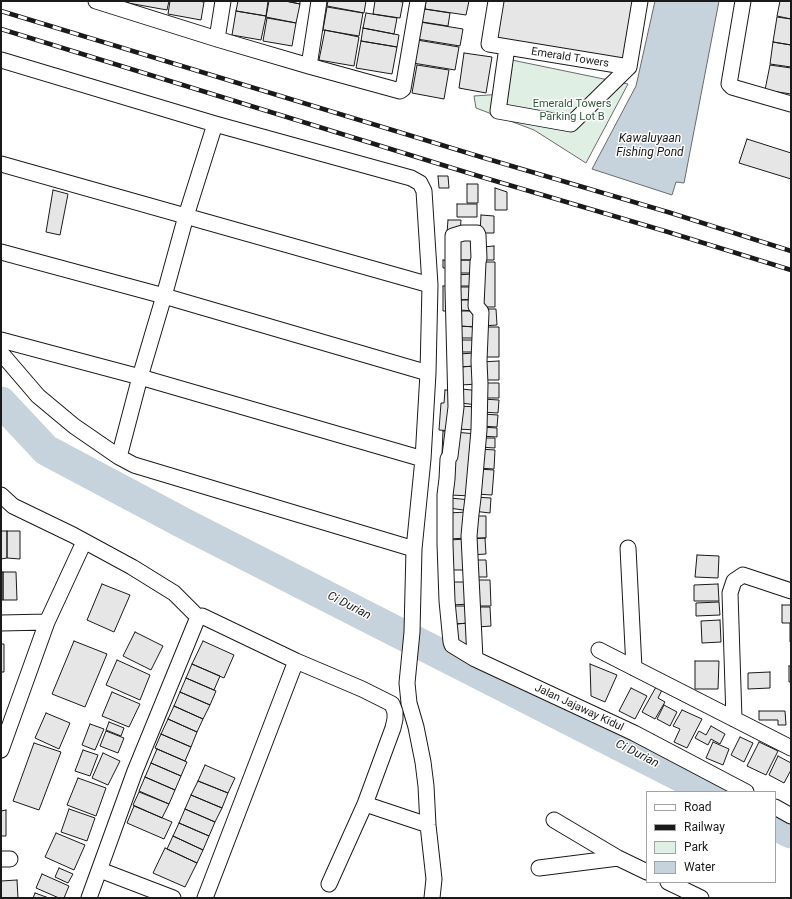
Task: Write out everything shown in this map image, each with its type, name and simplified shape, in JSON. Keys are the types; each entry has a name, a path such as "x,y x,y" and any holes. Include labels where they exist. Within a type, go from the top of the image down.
{"street":[{"path":"96,1 122,5 217,39 400,91 403,89 418,1"},
{"path":"217,39 223,1"},
{"path":"309,66 319,1"},
{"name":"Emerald Towers","path":"496,1 489,44 629,67"},
{"path":"507,47 498,111 571,124 629,67 640,1"},
{"path":"743,1 729,84 732,87 791,104"},
{"path":"1,60 215,124 411,178 420,183 424,191 430,285 428,373 423,459 414,549 412,632 407,683 409,703 416,727 426,786 428,825 434,879 432,898"},
{"path":"119,457 186,216 215,124"},
{"path":"1,164 430,285"},
{"name":"Jalan Jajaway Kidul","path":"475,659 470,536 480,396 479,361 481,312 476,306 479,258 478,235 477,233 464,233 454,236 453,288 456,407 450,456 448,459 445,495 445,544 452,645 475,659 634,733 744,791"},
{"path":"1,252 164,296 428,373"},
{"path":"1,340 140,377 423,459"},
{"path":"1,352 38,396 74,426 119,457 134,465 414,549"},
{"path":"1,495 7,507 84,542 132,567 174,593 198,617 202,616 392,704 395,712 393,728 365,804 329,884"},
{"path":"2,742 47,622 84,542"},
{"path":"628,548 634,668"},
{"path":"734,720 730,593 734,581 743,575 791,591"},
{"path":"89,898 135,771 198,617"},
{"path":"1,623 47,622"},
{"path":"599,650 791,748"},
{"path":"205,898 296,660"},
{"path":"365,804 428,825"},
{"path":"776,808 791,816"},
{"path":"554,820 618,858 646,872"},
{"path":"539,868 618,858"},
{"path":"100,870 173,898"},
{"path":"670,883 694,896"}],"green space":[{"name":"Emerald Towers Parking Lot B","path":"507,59 628,84 586,163 534,130 476,108 474,96 503,94"}],"water":[{"name":"Kawaluyaan Fishing Pond","path":"655,1 719,1 684,183 676,182 672,195 592,169 636,86"}],"building":[{"path":"129,1 169,1 167,10 128,3"},
{"path":"170,1 204,2 201,20 168,14"},
{"path":"238,1 268,1 266,16 236,11"},
{"path":"269,1 286,1 300,4 296,23 266,17"},
{"path":"285,1 300,1 300,4"},
{"path":"328,1 366,1 364,13 327,6"},
{"path":"375,1 403,2 400,18 373,14"},
{"path":"426,1 469,1 466,15 425,9"},
{"path":"500,1 639,1 628,66 493,43"},
{"path":"780,1 791,1 791,19 777,16"},
{"path":"327,7 363,13 359,36 323,30"},
{"path":"418,8 450,13 448,26 416,21"},
{"path":"236,11 266,16 261,40 232,35"},
{"path":"366,13 397,18 394,34 363,28"},
{"path":"777,17 791,19 791,45 773,42"},
{"path":"267,18 296,23 292,46 263,41"},
{"path":"420,22 463,29 460,46 417,39"},
{"path":"363,28 399,35 397,47 361,41"},
{"path":"325,30 359,37 354,66 319,60"},
{"path":"417,40 459,47 455,70 413,63"},
{"path":"361,41 397,47 392,74 356,68"},
{"path":"773,42 791,45 791,67 770,64"},
{"path":"464,53 492,57 486,93 459,88"},
{"path":"417,65 449,70 444,99 412,93"},
{"path":"770,65 791,68 791,94 765,90"},
{"path":"747,139 791,153 791,179 739,163"},
{"path":"438,176 448,176 449,188 439,188"},
{"path":"467,184 478,184 478,203 467,203"},
{"path":"495,188 507,192 507,210 495,210"},
{"path":"53,190 68,194 60,235 46,232"},
{"path":"457,204 477,204 477,217 457,217"},
{"path":"481,215 494,216 494,233 480,233"},
{"path":"448,220 461,220 460,233 447,233"},
{"path":"460,236 476,236 476,260 460,260"},
{"path":"494,246 494,260 484,260 483,247"},
{"path":"443,260 451,261 451,268 443,268"},
{"path":"456,260 475,260 475,273 456,273"},
{"path":"478,262 495,262 495,307 478,307"},
{"path":"474,274 474,286 454,286 454,275"},
{"path":"443,286 452,286 452,311 443,311"},
{"path":"457,287 474,287 475,299 457,300"},
{"path":"459,300 475,300 475,311 459,310"},
{"path":"482,309 496,309 497,325 482,326"},
{"path":"457,311 479,311 478,327 457,326"},
{"path":"458,326 477,327 477,338 457,338"},
{"path":"481,327 499,327 499,357 482,357"},
{"path":"458,340 477,340 477,352 458,352"},
{"path":"475,353 476,366 458,367 458,354"},
{"path":"499,361 499,380 482,380 481,362"},
{"path":"477,366 478,384 460,385 459,367"},
{"path":"482,383 499,383 499,398 482,398"},
{"path":"462,389 480,391 478,405 460,403"},
{"path":"445,390 455,390 452,431 439,430 441,403 444,403"},
{"path":"482,399 499,400 498,413 481,412"},
{"path":"457,406 479,407 477,430 456,429"},
{"path":"482,414 498,415 497,427 481,426"},
{"path":"480,427 497,428 497,437 480,436"},
{"path":"443,431 449,431 449,454 442,454"},
{"path":"454,432 477,434 472,496 450,495"},
{"path":"480,438 495,438 495,448 479,447"},
{"path":"479,449 495,450 494,469 478,468"},
{"path":"478,469 494,470 492,495 476,494"},
{"path":"474,497 491,498 490,513 473,511"},
{"path":"450,498 471,500 470,511 449,508"},
{"path":"468,512 468,538 448,539 447,513"},
{"path":"472,516 486,516 486,538 472,538"},
{"path":"1,531 7,531 7,558 1,559"},
{"path":"7,531 20,531 20,559 7,558"},
{"path":"485,538 486,554 471,555 470,539"},
{"path":"468,539 469,570 450,570 448,540"},
{"path":"697,555 719,556 718,578 695,577"},
{"path":"472,560 486,560 487,577 472,577"},
{"path":"1,572 3,572 3,600 1,600"},
{"path":"3,572 16,572 17,600 3,600"},
{"path":"472,580 490,580 491,606 473,606"},
{"path":"452,582 469,582 470,604 452,605"},
{"path":"102,584 130,595 114,632 87,620"},
{"path":"718,584 719,601 694,601 694,585"},
{"path":"719,602 720,615 696,616 696,603"},
{"path":"782,605 791,605 791,642 790,623 782,623"},
{"path":"454,606 470,606 470,623 455,624"},
{"path":"478,607 490,607 491,626 478,627"},
{"path":"720,620 721,642 702,643 701,621"},
{"path":"469,623 470,645 461,646 456,635 455,624"},
{"path":"135,632 163,646 151,670 123,656"},
{"path":"74,641 107,654 85,707 52,694"},
{"path":"203,641 234,655 224,678 192,664"},
{"path":"1,644 4,644 4,672 1,672"},
{"path":"117,660 150,675 140,700 106,685"},
{"path":"695,661 719,661 718,689 695,689"},
{"path":"192,664 220,676 214,690 186,678"},
{"path":"590,664 617,675 605,702 591,696"},
{"path":"789,666 791,666 791,682 789,682"},
{"path":"770,672 770,688 748,689 748,673"},
{"path":"186,678 216,691 210,705 180,692"},
{"path":"656,687 662,690 658,698 665,702 655,719 642,712"},
{"path":"631,688 647,696 635,719 619,711"},
{"path":"112,692 140,704 129,727 102,716"},
{"path":"180,692 210,705 203,719 174,706"},
{"path":"664,705 677,712 670,726 657,719"},
{"path":"174,706 203,719 197,732 168,719"},
{"path":"682,710 702,719 687,748 674,742 680,729 673,726"},
{"path":"759,711 785,711 786,725 778,725 778,720 759,720"},
{"path":"46,713 70,723 59,749 35,738"},
{"path":"168,719 197,732 191,747 161,734"},
{"path":"109,722 124,728 121,736 106,730"},
{"path":"90,724 104,729 95,750 82,745"},
{"path":"711,726 725,734 720,744 711,739 708,745 695,738 699,731 706,735"},
{"path":"106,731 124,738 118,753 100,746"},
{"path":"161,734 191,747 185,761 155,748"},
{"path":"740,737 753,743 744,762 731,755"},
{"path":"713,742 729,749 723,765 706,758"},
{"path":"759,742 778,751 766,775 747,766"},
{"path":"34,743 61,752 39,810 13,801"},
{"path":"157,749 187,762 181,776 151,763"},
{"path":"83,750 98,755 90,776 75,771"},
{"path":"103,753 120,761 108,785 92,778"},
{"path":"778,756 791,763 791,770 784,783 769,775"},
{"path":"151,763 181,776 175,790 145,777"},
{"path":"205,765 235,778 228,793 198,781"},
{"path":"145,777 175,790 169,804 139,791"},
{"path":"78,778 106,788 96,816 67,805"},
{"path":"198,781 228,793 222,808 191,795"},
{"path":"139,792 169,804 162,818 133,805"},
{"path":"191,795 222,808 215,822 185,809"},
{"path":"134,806 172,822 164,839 127,823"},
{"path":"69,809 95,818 87,841 61,832"},
{"path":"185,809 215,822 209,836 179,823"},
{"path":"6,810 6,836 1,836 1,811"},
{"path":"179,823 209,836 203,850 173,836"},
{"path":"56,833 85,845 74,870 45,857"},
{"path":"173,836 203,850 197,863 167,849"},
{"path":"165,848 197,863 185,887 153,873"},
{"path":"59,868 73,874 68,883 55,877"},
{"path":"42,874 69,886 64,898 59,898 36,888"},
{"path":"17,880 18,898 1,898 1,881"},
{"path":"35,893 49,898 33,898"}],"waterway":[{"name":"Ci Durian","path":"1,402 46,450 185,524 709,791"},
{"name":"Ci Durian","path":"776,826 791,833"}],"railway":[{"path":"1,11 481,157 671,213 791,251"},
{"path":"1,29 475,175 791,270"}]}
